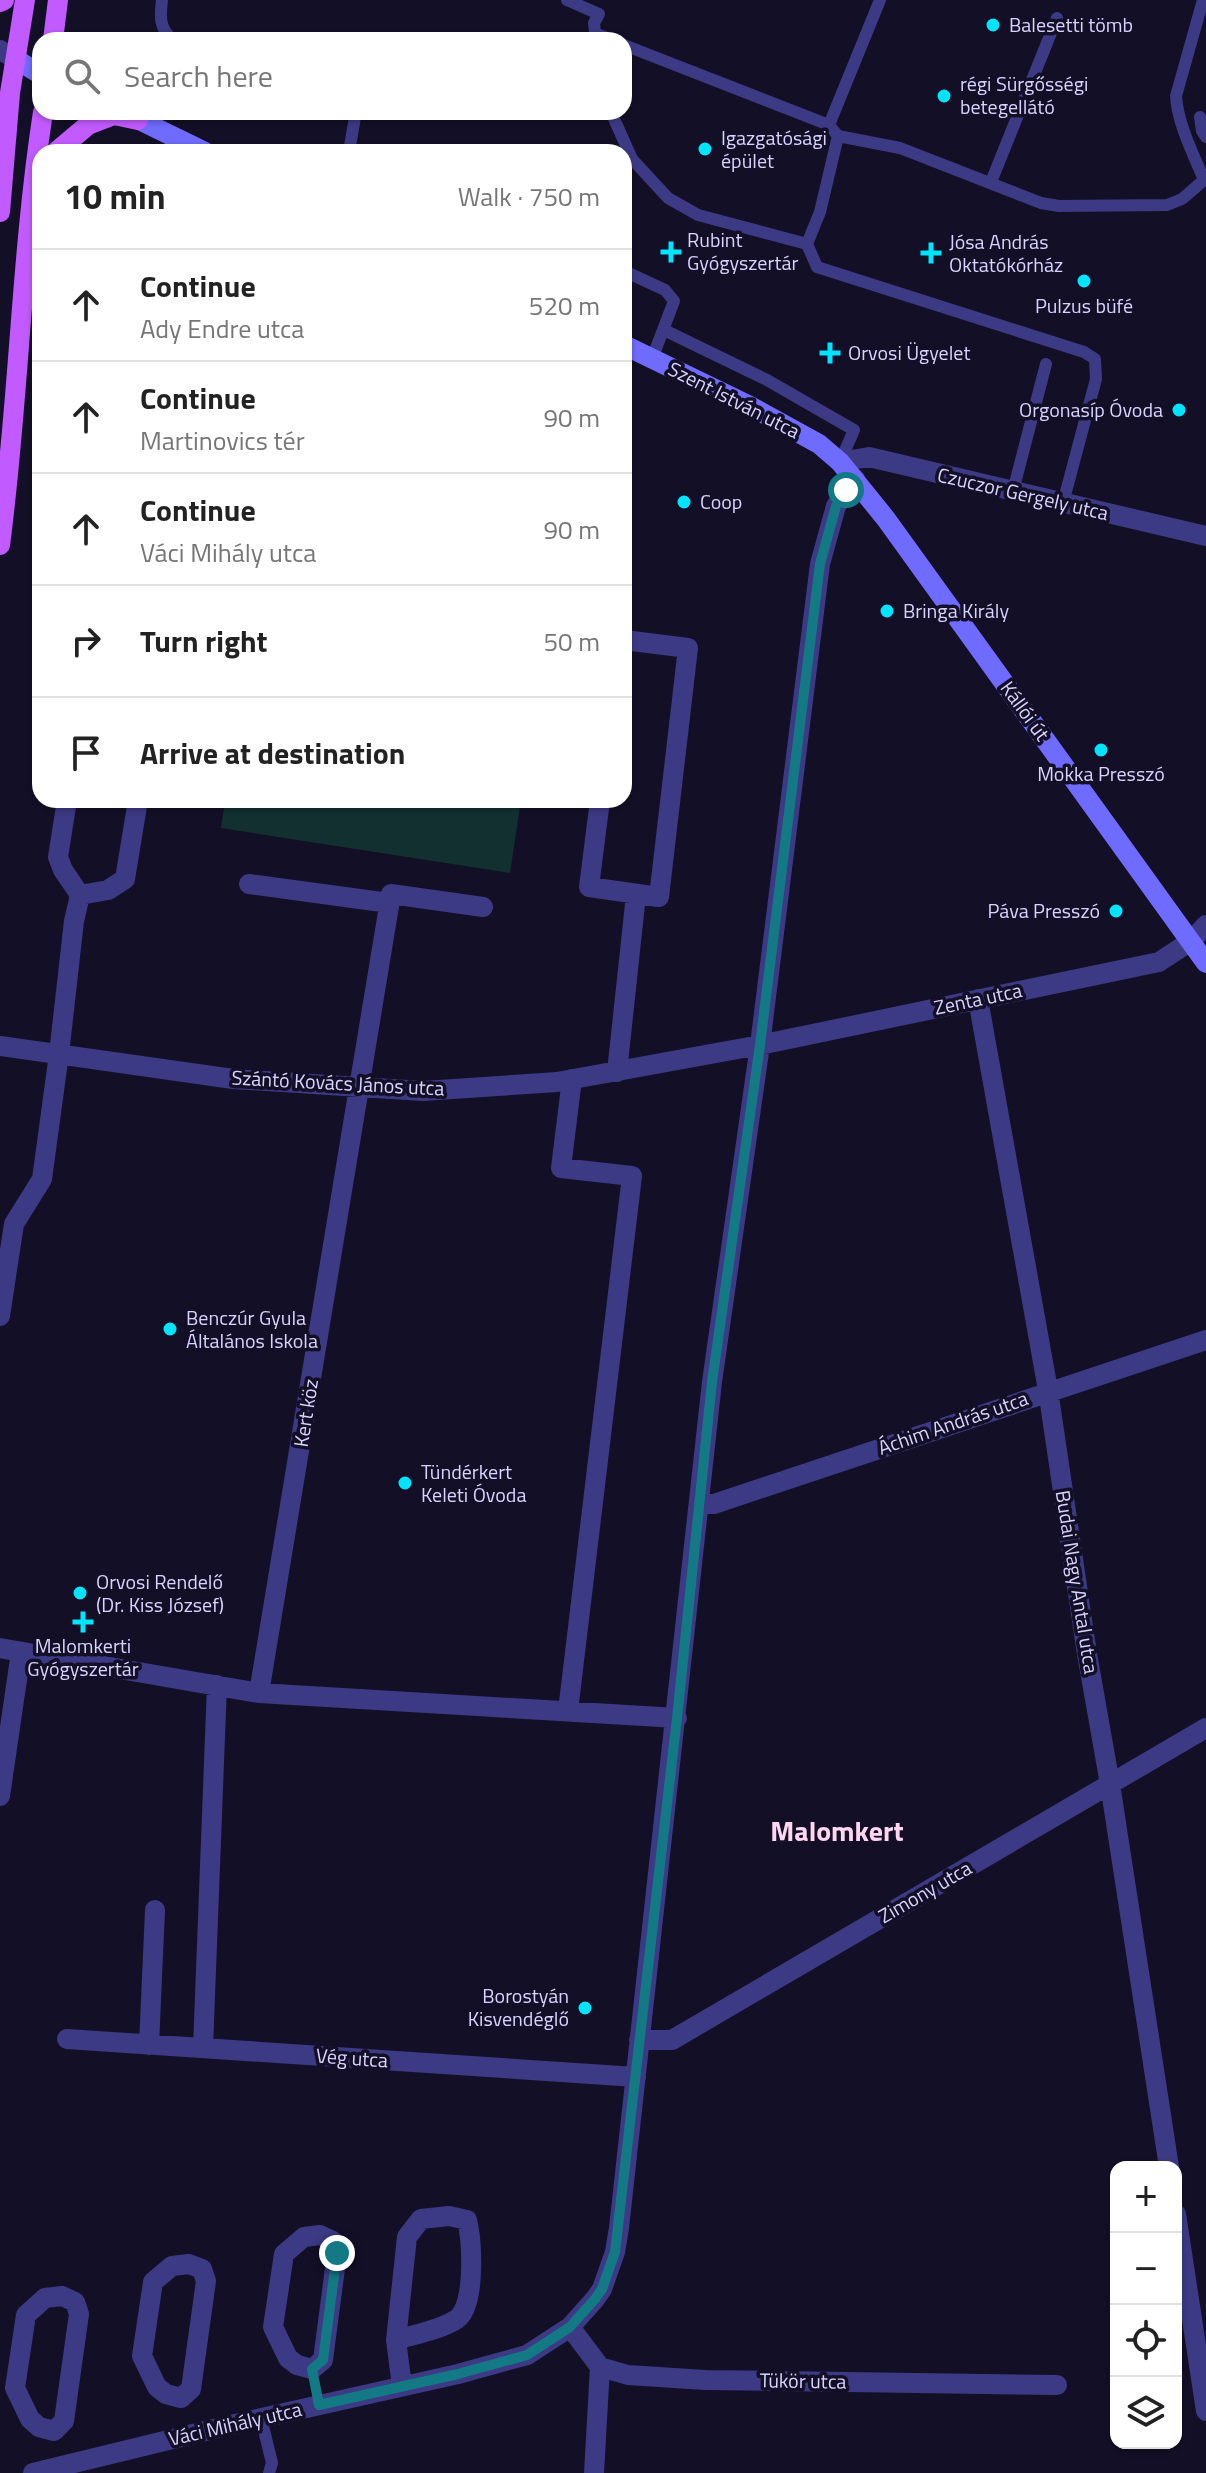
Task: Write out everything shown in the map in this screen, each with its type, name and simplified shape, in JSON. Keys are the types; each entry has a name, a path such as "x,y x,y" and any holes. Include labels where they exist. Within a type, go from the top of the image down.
{"main road":[{"path":"0,212 10,93 9,55 25,0"},
{"path":"54,32 58,0"},
{"path":"9,55 32,69"},
{"path":"40,144 42,120"},
{"path":"65,144 88,125 101,120"},
{"path":"139,120 189,144"},
{"path":"0,545 32,230"},
{"name":"Szent István utca","path":"632,349 798,431 840,462"},
{"name":"Kállói út","path":"840,462 1206,963"}],"street":[{"name":"Czuczor Gergely utca","path":"840,462 869,457 1206,536"},
{"name":"Váci Mihály utca","path":"33,2473 527,2355 570,2327 602,2289 615,2252 677,1718 712,1382 760,1045 820,564 836,506 855,479"},
{"path":"599,808 589,887 659,897 688,648 632,641"},
{"path":"0,1316 14,1224 42,1179 74,921 80,895 58,857 66,808"},
{"path":"80,895 108,890 125,879 137,808"},
{"path":"249,884 389,903 391,894 483,907"},
{"path":"617,1072 636,895"},
{"name":"Kert köz","path":"259,1693 389,903"},
{"name":"Zenta utca","path":"760,1045 1159,962 1191,941 1206,925"},
{"name":"Budai Nagy Antal utca","path":"978,999 1048,1390 1168,2161"},
{"name":"Szántó Kovács János utca","path":"0,1046 233,1079 423,1091 572,1079 760,1045"},
{"path":"568,1711 632,1176 561,1168 572,1079"},
{"name":"Áchim András utca","path":"700,1503 714,1504 1048,1390 1206,1340"},
{"path":"0,1648 259,1693 677,1718"},
{"path":"0,1796 21,1652"},
{"path":"203,2048 217,1685"},
{"name":"Zimony utca","path":"639,2040 672,2040 1206,1728"},
{"path":"149,2045 155,1910"},
{"name":"Vég utca","path":"67,2039 636,2077"},
{"path":"396,2340 460,2317 469,2300 472,2237 467,2220 449,2216 421,2219 407,2237 396,2340 402,2386"},
{"path":"1179,2233 1206,2411"},
{"path":"320,2235 333,2241 337,2253 323,2360 312,2369 297,2365 288,2358 273,2327 284,2254 304,2237 320,2235"},
{"path":"189,2264 202,2269 206,2281 191,2389 181,2398 166,2394 157,2387 142,2356 153,2282 172,2266 189,2264"},
{"path":"62,2296 75,2302 79,2314 64,2421 54,2431 39,2427 30,2419 15,2388 26,2315 45,2298 62,2296"},
{"path":"570,2327 600,2367 594,2473"},
{"name":"Tükör utca","path":"600,2367 628,2375 705,2380 1057,2385"},
{"path":"312,2369 319,2405"},
{"path":"181,2398 188,2435"},
{"path":"54,2431 61,2466"}],"lane":[{"path":"162,0 159,20 164,32"},
{"path":"567,0 599,14"},
{"path":"595,32 594,23 604,0"},
{"path":"829,125 880,0"},
{"path":"632,48 829,125 838,136 900,148 1041,203 1059,206 1167,205 1182,199 1205,180 1184,131 1176,96 1203,0"},
{"path":"991,182 1057,18"},
{"path":"1200,117 1206,137"},
{"path":"350,144 354,120"},
{"path":"615,120 625,144"},
{"path":"838,136 820,212 807,244 817,267 1084,352 1095,359 1096,379 1063,503"},
{"path":"632,159 668,198 698,215 807,244"},
{"path":"632,275 665,290 674,301 652,359"},
{"path":"664,330 767,380 854,430 840,462"},
{"path":"1013,491 1046,364"},
{"path":"261,2418 272,2463 269,2473"}],"green space":[{"path":"224,808 520,808 510,873 221,828"}],"place":[{"name":"Balesetti tömb","path":"993,25"},
{"name":"régi Sürgősségi betegellátó","path":"944,96"},
{"name":"Igazgatósági épület","path":"705,149"},
{"name":"Rubint Gyógyszertár","path":"671,252"},
{"name":"Jósa András Oktatókórház","path":"931,253"},
{"name":"Pulzus büfé","path":"1084,281"},
{"name":"Orvosi Ügyelet","path":"830,353"},
{"name":"Orgonasíp Óvoda","path":"1179,410"},
{"name":"Coop","path":"684,502"},
{"name":"Bringa Király","path":"887,611"},
{"name":"Mokka Presszó","path":"1101,750"},
{"name":"Páva Presszó","path":"1116,911"},
{"name":"Benczúr Gyula Általános Iskola","path":"170,1329"},
{"name":"Tündérkert Keleti Óvoda","path":"405,1483"},
{"name":"Orvosi Rendelő (Dr. Kiss József)","path":"80,1593"},
{"name":"Malomkerti Gyógyszertár","path":"83,1622"},
{"name":"Borostyán Kisvendéglő","path":"585,2008"}],"district":[{"name":"Malomkert","path":"837,1831"}],"route":[{"path":"337,2253 323,2360 312,2369 319,2405 527,2355 570,2327 595,2299 602,2289 615,2252 677,1718 712,1382 760,1045 820,564 836,506 846,490"}]}
